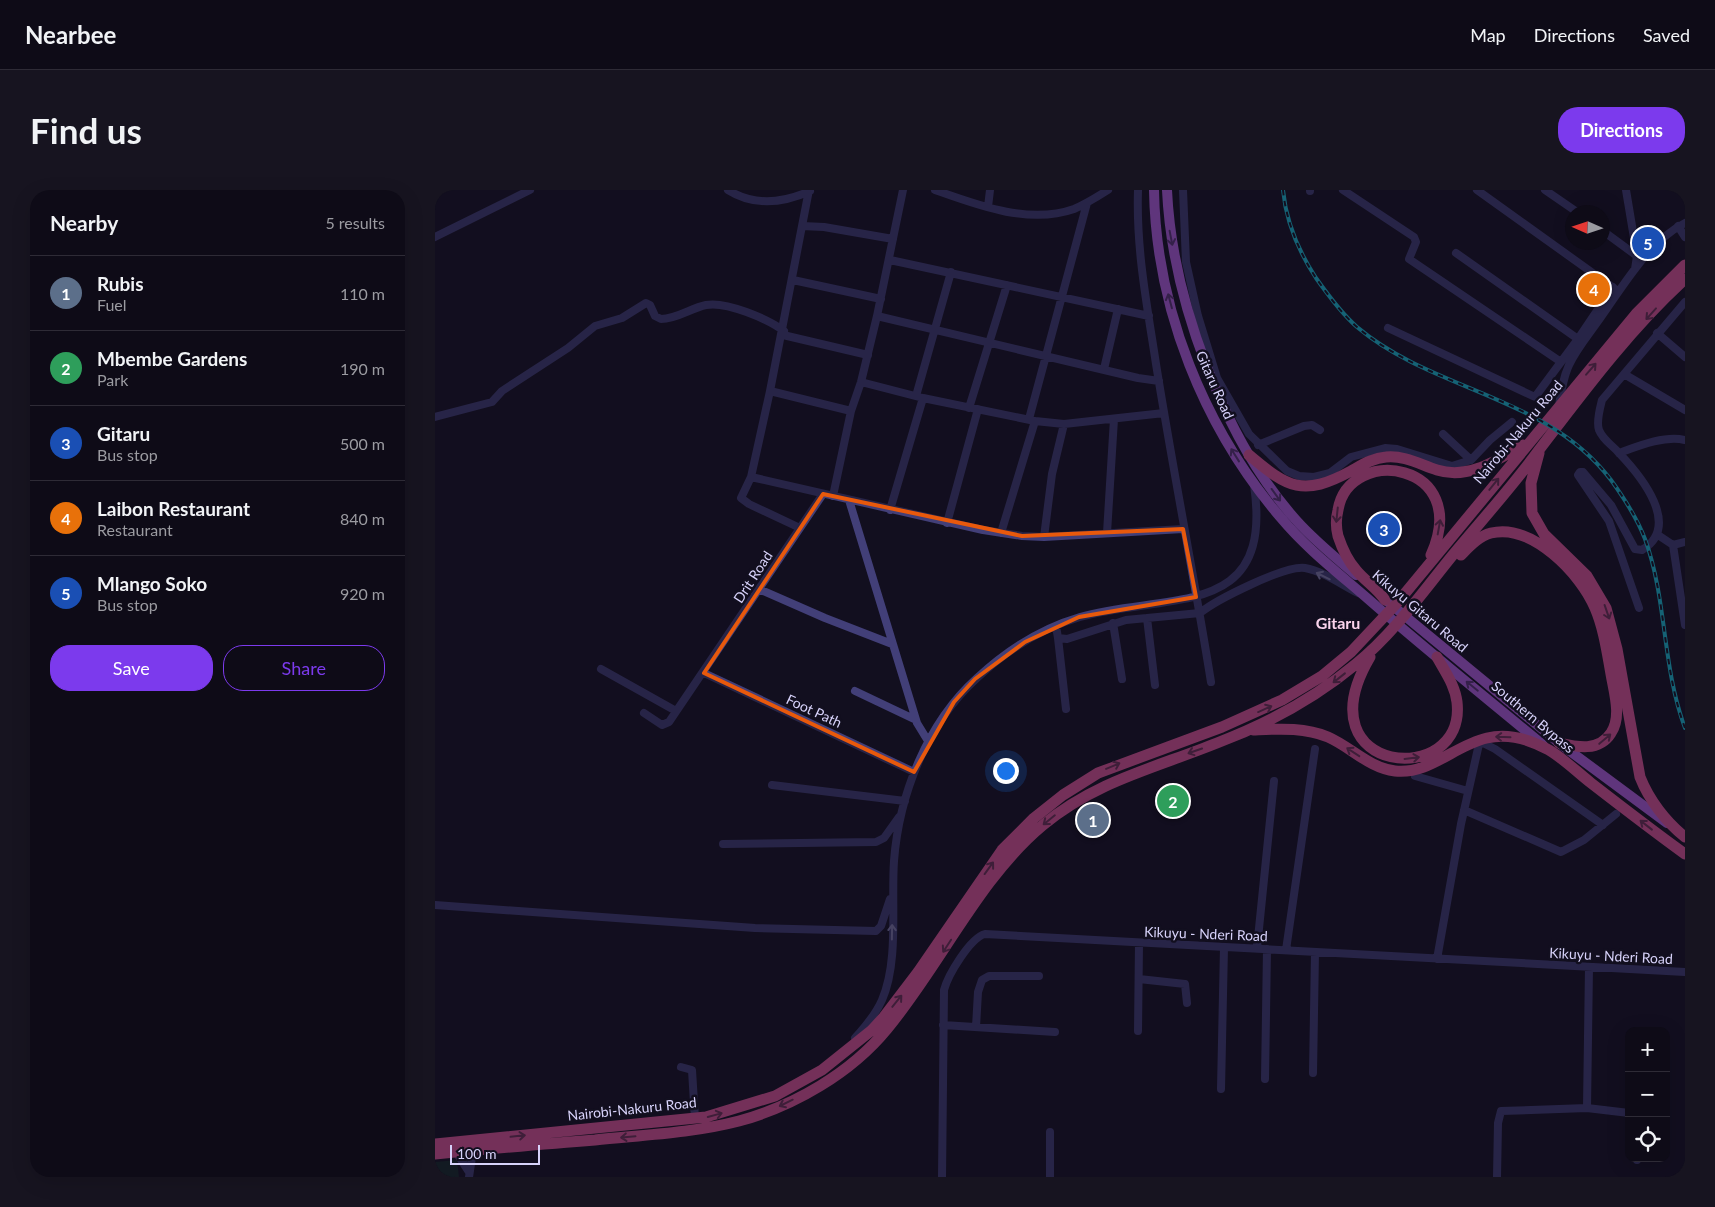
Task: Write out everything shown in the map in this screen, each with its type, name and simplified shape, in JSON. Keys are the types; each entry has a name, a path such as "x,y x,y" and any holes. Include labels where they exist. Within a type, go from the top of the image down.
{"highway":[{"name":"Nairobi-Nakuru Road","path":"1375,648 1430,584 1558,412 1636,314 1685,265"},
{"name":"Nairobi-Nakuru Road","path":"1558,412 1685,279"},
{"path":"1249,455 1281,480 1309,487 1327,484 1371,461 1385,457 1405,459 1439,471 1463,473 1475,470 1538,441"},
{"path":"1538,441 1531,483 1532,513 1544,534 1587,576 1606,608 1617,649 1640,777 1646,792 1672,827 1685,837"},
{"name":"Nairobi-Nakuru Road","path":"435,1144 695,1119 775,1096 823,1070 872,1030 883,1018 913,979 1002,850 1034,818 1063,795 1098,773 1149,752 1222,727 1290,696 1339,662 1379,623 1391,601 1421,572 1538,441"},
{"path":"1391,601 1355,570 1338,535 1336,521 1339,503 1346,489 1361,477 1379,471 1399,471 1423,483 1435,497 1441,517 1440,529 1436,543 1421,572"},
{"path":"1430,584 1480,538 1499,532 1519,535 1532,540 1558,558 1575,574 1592,600 1600,623 1617,714 1610,735 1599,744 1586,747 1559,743"},
{"path":"1375,648 1354,689 1352,715 1359,733 1369,745 1381,755 1397,759 1415,758 1436,750 1454,724 1457,710 1455,692 1437,657"},
{"path":"435,1154 689,1130 741,1120 801,1096 828,1080 859,1057 883,1034 915,995 995,876 1028,838 1043,825 1085,796 1127,775 1216,744 1246,731 1313,696 1375,648"},
{"path":"1246,731 1281,729 1308,731 1328,737 1376,766 1398,772 1422,768 1464,746 1493,737 1517,738 1549,751"},
{"name":"Southern Bypass","path":"1549,751 1685,854"}],"main road":[{"name":"Gitaru Road","path":"1154,190 1155,220 1162,268 1183,348 1209,411 1235,457 1282,519 1321,559 1367,598"},
{"name":"Gitaru Road","path":"1167,190 1170,232 1185,303 1210,372 1249,455"},
{"name":"Kikuyu Gitaru Road","path":"1249,455 1298,522 1559,743 1672,827"},
{"name":"Southern Bypass","path":"1367,598 1549,751"}],"street":[{"path":"435,237 530,190"},
{"path":"729,190 739,196 764,202 790,199 810,191"},
{"path":"833,496 851,411 868,355 890,260 903,190"},
{"path":"935,190 988,207 1044,215 1065,212 1087,203 1108,190"},
{"path":"988,207 989,190"},
{"path":"1138,190 1140,260 1183,529 1200,613 1211,682"},
{"path":"1183,190 1185,254 1200,323 1217,378 1231,405 1258,445 1287,471 1299,476 1314,477 1330,473 1351,457 1385,448 1397,449 1452,466 1471,460 1490,440 1512,422"},
{"path":"1343,190 1414,237 1416,242 1409,259 1561,362"},
{"path":"1477,190 1616,290"},
{"path":"1545,190 1567,205"},
{"path":"1625,190 1635,243 1640,258"},
{"path":"800,528 742,500 751,477 771,392 810,191"},
{"path":"1001,533 1032,420 1087,203"},
{"path":"1388,328 1535,397 1616,290 1635,269 1640,258 1681,225 1685,237"},
{"path":"802,226 824,226 893,239"},
{"path":"1610,236 1640,258"},
{"path":"1635,243 1644,250 1653,249"},
{"path":"1456,253 1578,339"},
{"path":"890,260 1149,316"},
{"path":"890,510 951,272"},
{"path":"793,280 881,299"},
{"path":"947,523 989,341 1007,284"},
{"path":"1558,412 1563,378 1575,353 1616,290"},
{"path":"1639,608 1609,521 1579,473 1583,472 1611,505 1635,549 1642,550 1657,536 1660,524 1653,500 1619,453 1604,439 1598,428 1602,400 1657,332 1685,302"},
{"path":"435,416 492,402 502,391 568,348 595,326 622,318 645,303 650,305 655,316 661,319 710,304 733,308 757,317 783,333 868,355"},
{"path":"1104,370 1118,310"},
{"path":"877,316 989,341 1104,370 1159,381"},
{"path":"1657,332 1685,357"},
{"path":"1624,374 1685,410"},
{"path":"861,382 919,397 1032,420 1064,424 1164,414"},
{"path":"771,392 851,411"},
{"path":"1107,533 1114,419"},
{"path":"1044,537 1052,474 1064,424"},
{"path":"1258,445 1304,426 1312,425 1320,430"},
{"path":"1443,434 1471,460"},
{"path":"1619,453 1657,441 1685,440"},
{"path":"751,477 947,523 1001,533 1044,537 1183,529"},
{"path":"823,1070 865,1027 882,1000 890,961 895,850 901,815 914,772 928,742 950,708 975,679 998,660 1025,642 1056,626 1109,610 1166,604 1196,597 1224,586 1247,562 1255,539 1257,525 1253,483"},
{"name":"Drit Road","path":"676,711 761,590 823,494"},
{"path":"849,500 916,720 928,742"},
{"path":"1657,536 1673,545 1685,542"},
{"path":"1673,545 1685,625"},
{"path":"1058,638 1067,639 1132,618 1200,613 1209,606 1258,582 1295,569 1306,568 1367,598"},
{"path":"761,590 892,644"},
{"path":"1147,618 1155,685"},
{"path":"1113,623 1122,679"},
{"path":"1056,626 1066,709"},
{"path":"601,669 676,711 669,722 662,725 644,713"},
{"name":"Foot Path","path":"704,673 914,772"},
{"path":"855,691 916,720"},
{"path":"1437,959 1464,810 1479,744 1483,743 1495,749 1603,825"},
{"path":"1285,950 1315,749"},
{"path":"1415,776 1468,791"},
{"path":"1257,948 1274,781"},
{"path":"772,785 905,801"},
{"path":"1464,810 1561,852 1578,844 1616,814"},
{"path":"723,844 876,842 884,838 901,815"},
{"path":"435,904 755,928 876,931 881,926 893,889"},
{"name":"Kikuyu - Nderi Road","path":"942,1177 945,1104 943,998 946,982 963,955 980,935 1058,937 1139,944 1257,948 1685,972"},
{"path":"1138,1031 1139,944"},
{"path":"1221,1089 1223,947"},
{"path":"1265,1079 1267,949"},
{"path":"1313,1073 1315,952"},
{"path":"1587,1108 1589,967"},
{"path":"976,1027 978,992 982,980 989,976 1039,976"},
{"path":"1139,979 1185,984 1187,1003"},
{"path":"943,1025 1055,1032"},
{"path":"681,1067 692,1070 695,1119"},
{"path":"1497,1177 1498,1123 1501,1111 1587,1108 1625,1113"},
{"path":"1050,1132 1050,1177"},
{"path":"469,1174 473,1151"},
{"path":"456,1152 469,1174"}],"highlighted area":[{"path":"823,494 1022,536 1183,529 1196,597 1079,617 1025,642 975,679 954,702 914,772 704,673"}],"green space":[{"path":"457,1160 459,1177 435,1177 435,1162"}],"railway":[{"path":"1283,190 1290,225 1304,258 1330,297 1357,327 1387,349 1454,382 1523,411 1555,429 1585,452 1611,480 1638,523 1652,562 1672,681 1685,728"}],"place":[{"name":"Mlango Soko","path":"1648,243"},
{"name":"Laibon Restaurant","path":"1594,289"},
{"name":"Gitaru","path":"1384,529"},
{"name":"Mbembe Gardens","path":"1173,801"},
{"name":"Rubis","path":"1093,820"}],"district":[{"name":"Gitaru","path":"1338,623"}]}
